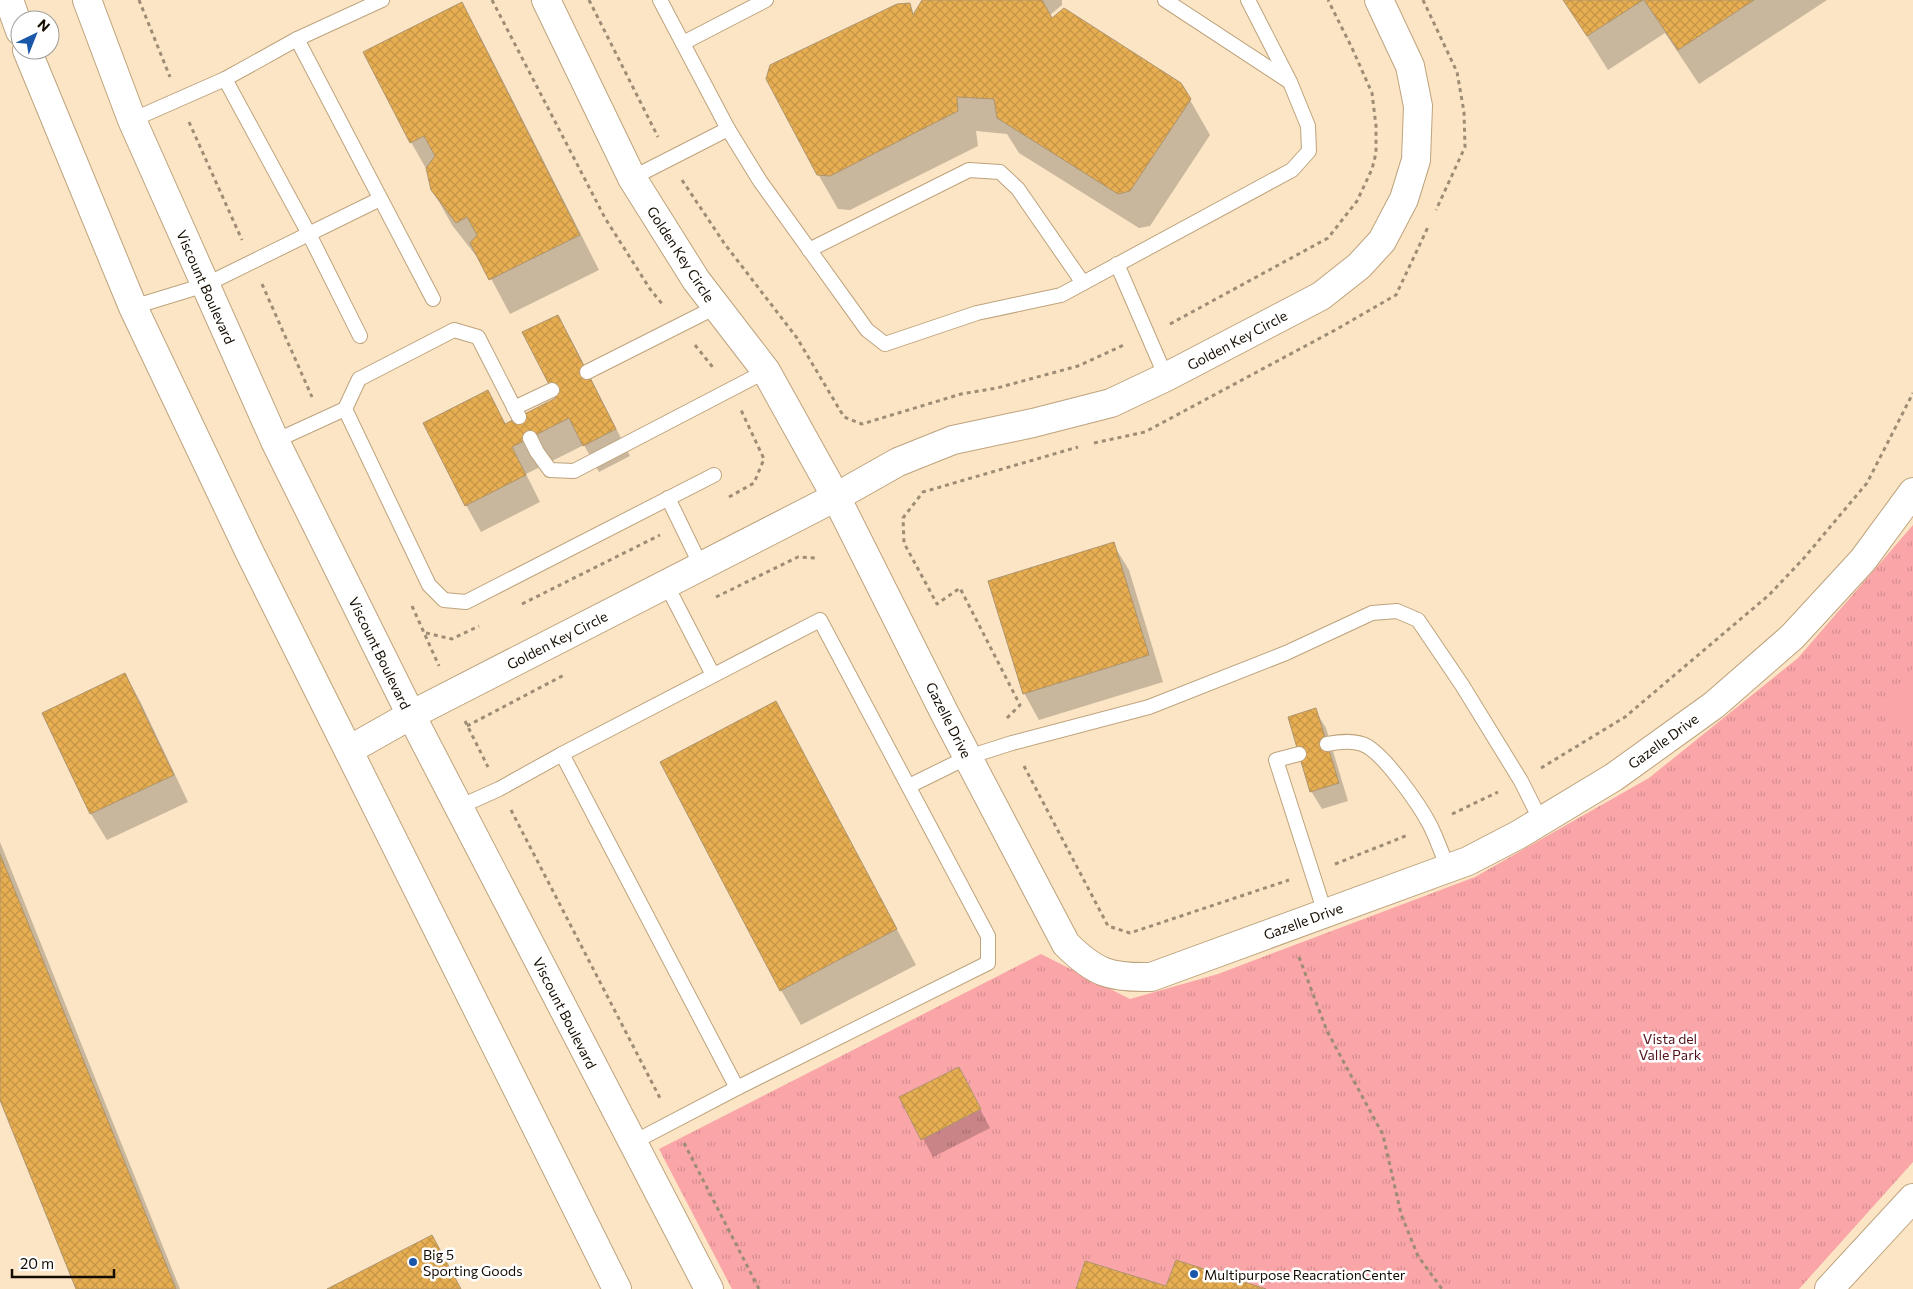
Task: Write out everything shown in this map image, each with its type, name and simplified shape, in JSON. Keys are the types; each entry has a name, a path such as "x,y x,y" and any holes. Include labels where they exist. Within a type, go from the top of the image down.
{"street":[{"name":"Viscount Boulevard","path":"87,0 132,120 276,441 411,715 709,1289"},
{"name":"Golden Key Circle","path":"546,0 632,178 696,280 766,371 836,497"},
{"name":"Golden Key Circle","path":"348,750 411,715 836,497 898,462 953,440 1033,423 1111,403 1166,377 1322,296 1359,266 1382,241 1404,199 1416,160 1418,106 1410,66 1379,0"},
{"path":"31,60 133,307 249,551 617,1289"},
{"name":"Gazelle Drive","path":"836,497 968,757 1066,944 1084,962 1100,970 1125,977 1151,977 1468,861 1614,778 1714,705 1792,636 1863,560 1913,492"},
{"path":"1829,1289 1913,1198"}],"lane":[{"path":"132,120 225,79 297,39 382,0"},
{"path":"660,0 728,129 760,181 867,330 885,344 977,313 1061,295 1292,170 1309,151 1308,126 1290,82 1248,0"},
{"path":"683,44 766,0"},
{"path":"1165,0 1290,82"},
{"path":"297,39 433,299"},
{"path":"225,79 309,234 360,336"},
{"path":"632,178 728,129"},
{"path":"809,250 969,170 1000,172 1018,189 1083,283"},
{"path":"133,307 205,285 380,198"},
{"path":"1118,264 1166,377"},
{"path":"586,372 716,307"},
{"path":"276,441 345,409 359,378 454,330 478,337 516,413 552,390"},
{"path":"530,438 550,470 574,471 766,371"},
{"path":"345,409 429,585 444,600 466,602 714,475"},
{"path":"668,498 701,566"},
{"path":"666,584 713,675"},
{"path":"908,786 968,757 1012,743 1149,707 1286,654 1372,613 1397,611 1418,620 1462,685 1521,781 1541,821"},
{"path":"459,807 499,788 820,620 988,936 988,963 737,1088 632,1143"},
{"path":"1327,744 1342,742 1362,744 1382,758 1413,798 1429,825 1448,868"},
{"path":"562,754 737,1088"},
{"path":"1299,754 1276,760 1326,913"}],"path":[{"path":"139,0 179,100"},
{"path":"589,0 670,158 724,243 798,338 844,417 862,424 961,394 997,388 1078,366 1170,324 1328,238 1357,201 1372,169 1376,152 1376,126 1372,93 1328,0"},
{"path":"1423,0 1457,72 1464,112 1465,147 1433,216"},
{"path":"1429,225 1396,294 1337,329 1145,432 1086,444 923,492 903,518 904,543 938,604 960,588 1020,705 1001,723 1108,926 1130,933 1313,872 1397,840 1521,781 1625,717 1769,595 1804,558 1867,483 1913,393"},
{"path":"681,614 798,557 815,558"},
{"path":"467,726 571,671"},
{"path":"1298,954 1327,1032 1383,1135 1401,1214 1418,1256 1442,1289"}],"green space":[{"name":"Vista del Valle Park","path":"1913,525 1913,1162 1799,1289 732,1289 659,1149 1041,954 1130,999 1218,974 1475,877 1649,778 1798,658"},
{"path":"1913,668 1913,734 1880,705"}],"building":[{"path":"922,0 1042,0 1052,18 1064,8 1181,83 1191,99 1130,191 1118,194 997,118 994,99 957,97 958,111 830,176 817,175 766,79 770,65 897,4 910,3 913,15"},
{"path":"1563,0 1643,0 1587,36"},
{"path":"1644,0 1754,0 1678,50"},
{"path":"462,2 580,235 489,280 470,243 477,235 467,217 456,223 431,190 426,168 435,156 424,136 410,143 363,52"},
{"path":"558,315 616,429 583,446 569,418 512,447 526,475 465,506 423,423 488,390 505,424 556,398 522,332"},
{"path":"1114,542 1149,655 1023,694 988,581"},
{"path":"125,673 174,775 90,814 42,713"},
{"path":"776,701 897,929 780,991 660,762"},
{"path":"1316,708 1339,783 1310,792 1288,717"},
{"path":"0,854 176,1289 76,1289 0,1100"},
{"path":"959,1067 981,1109 921,1140 899,1097"},
{"name":"Big 5 Sporting Goods","path":"432,1235 461,1289 327,1289"},
{"name":"Multipurpose ReacrationCenter","path":"1176,1260 1266,1289 1076,1289 1085,1261 1166,1286"}],"place":[{"name":"Big 5 Sporting Goods","path":"413,1262"},
{"name":"Multipurpose ReacrationCenter","path":"1194,1274"}]}
